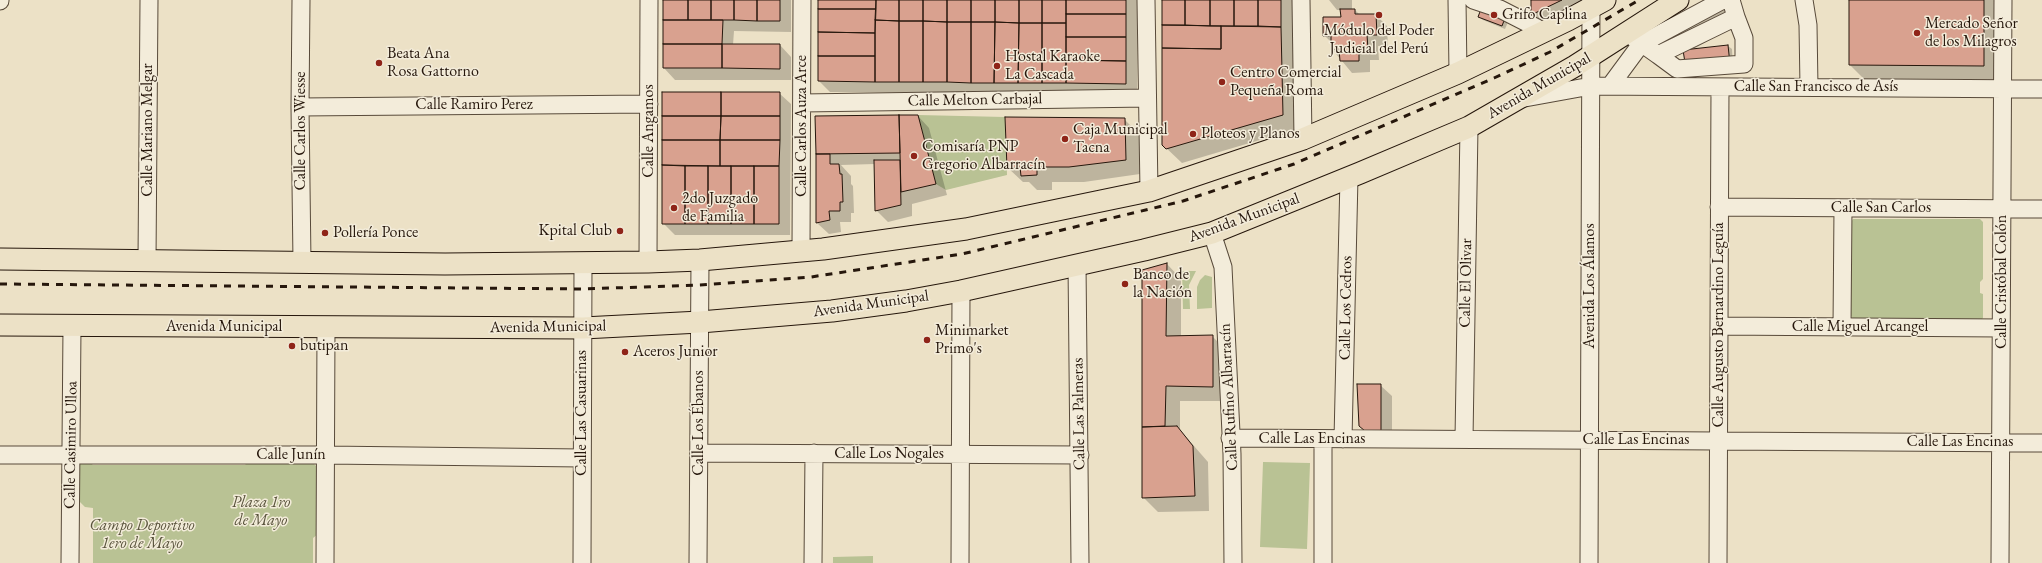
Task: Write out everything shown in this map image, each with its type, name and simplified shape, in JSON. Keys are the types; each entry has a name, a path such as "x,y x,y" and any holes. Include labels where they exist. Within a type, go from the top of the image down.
{"main road":[{"name":"Avenida Municipal","path":"0,325 326,328 583,328 700,322 832,311 906,301 961,291 1144,250 1212,233 1469,127 1591,55 1634,38 1678,0"},
{"path":"0,259 583,264 648,262 700,260 801,251 966,229 1149,191 1303,139 1458,73 1596,3"}],"street":[{"name":"Calle Mariano Melgar","path":"147,261 149,0"},
{"name":"Calle Carlos Wiesse","path":"301,0 300,106 302,262"},
{"name":"Calle Angamos","path":"648,262 649,0"},
{"name":"Calle Carlos Auza Arce","path":"801,251 802,0"},
{"path":"1146,0 1149,191"},
{"path":"1301,0 1303,139"},
{"path":"1457,0 1458,73"},
{"path":"1473,0 1500,9 1543,31"},
{"path":"1610,86 1634,38 1723,0"},
{"path":"1731,0 1744,38 1743,87"},
{"path":"1804,0 1808,25 1809,87"},
{"name":"Calle Cristóbal Colón","path":"2000,563 2003,0"},
{"name":"Avenida Los Álamos","path":"1589,563 1591,55 1596,3"},
{"path":"1658,55 1736,17"},
{"path":"1634,38 1677,69 1744,64"},
{"name":"Calle San Francisco de Asís","path":"1514,101 1591,86 2042,89"},
{"name":"Calle Augusto Bernardino Leguía","path":"1718,563 1720,87"},
{"name":"Calle Melton Carbajal","path":"802,103 1147,98"},
{"name":"Calle Ramiro Perez","path":"300,106 649,104"},
{"name":"Calle El Olivar","path":"1464,439 1469,127"},
{"name":"Calle Los Cedros","path":"1343,439 1349,177"},
{"name":"Calle San Carlos","path":"1719,207 2042,209"},
{"path":"1842,327 1843,208"},
{"name":"Calle Rufino Albarracín","path":"1212,233 1222,267 1232,454 1233,563"},
{"name":"Calle Los Ébanos","path":"698,563 700,260"},
{"name":"Calle Las Casuarinas","path":"582,563 583,264"},
{"name":"Calle Las Palmeras","path":"1077,264 1080,563"},
{"path":"960,563 961,291"},
{"name":"Calle Casimiro Ulloa","path":"70,563 72,326"},
{"name":"Calle Miguel Arcangel","path":"1719,326 2001,328"},
{"path":"325,563 326,328"},
{"name":"Calle Las Encinas","path":"1230,438 2042,443"},
{"path":"1323,439 1323,563"},
{"name":"Calle Los Nogales","path":"699,453 1080,455"},
{"path":"813,563 814,453"},
{"name":"Calle Junín","path":"0,455 326,455 582,458"}],"green space":[{"path":"918,115 1005,117 1007,175 946,190 936,184"},
{"path":"1853,219 1980,219 1983,222 1983,279 1980,282 1980,293 1983,294 1983,318 1980,321 1854,320 1851,316 1850,224"},
{"path":"1182,271 1196,271 1189,285 1190,309 1183,309"},
{"path":"1205,275 1212,277 1212,308 1197,309 1197,287 1200,280"},
{"name":"Plaza 1ro de Mayo","path":"249,461 311,461 318,468 318,534 313,538 313,563 93,563 93,508 85,507 76,498 77,462 89,462 93,465 245,465"},
{"path":"1263,462 1310,463 1307,549 1260,547"},
{"path":"873,556 873,563 833,563 833,557"}],"building":[{"path":"663,0 688,0 688,20 663,20"},
{"path":"688,0 711,0 711,20 688,20"},
{"path":"711,0 734,0 734,20 711,20"},
{"path":"734,0 757,0 757,21 734,20"},
{"path":"757,0 780,0 780,21 757,21"},
{"path":"818,0 876,0 876,9 818,9"},
{"path":"876,0 899,0 899,21 875,20"},
{"path":"899,0 923,0 923,21 899,21"},
{"path":"923,0 947,0 947,22 923,21"},
{"path":"947,0 971,0 971,22 947,22"},
{"path":"971,0 995,0 995,22 971,22"},
{"path":"995,0 1019,0 1019,23 995,22"},
{"path":"1019,0 1042,0 1042,23 1019,23"},
{"path":"1042,0 1066,0 1066,23 1042,23"},
{"path":"1066,0 1126,0 1126,14 1066,14"},
{"path":"1162,0 1185,0 1185,25 1162,25"},
{"path":"1185,0 1210,0 1210,26 1185,25"},
{"path":"1210,0 1234,0 1234,26 1210,26"},
{"path":"1234,0 1258,0 1258,26 1234,26"},
{"path":"1258,0 1281,0 1281,27 1258,26"},
{"path":"1531,0 1562,0 1531,15"},
{"name":"Mercado Señor de los Milagros","path":"1849,0 1984,0 1984,66 1849,65"},
{"path":"1484,1 1508,10 1502,26 1478,17"},
{"path":"818,9 876,9 875,33 818,32"},
{"path":"1340,9 1355,9 1355,14 1376,14 1377,35 1367,35 1368,49 1359,49 1359,61 1340,61 1339,49 1331,50 1331,36 1323,36 1323,17 1341,17"},
{"path":"1066,14 1126,14 1126,37 1066,37"},
{"path":"663,20 723,20 722,44 663,44"},
{"path":"875,20 899,21 899,82 875,82"},
{"path":"899,21 923,21 923,82 899,82"},
{"path":"923,21 947,22 947,82 923,82"},
{"path":"947,22 971,22 971,83 947,82"},
{"path":"971,22 995,22 994,83 971,83"},
{"path":"995,22 1019,23 1018,83 994,83"},
{"path":"1019,23 1042,23 1042,83 1018,83"},
{"path":"1042,23 1066,23 1066,83 1042,83"},
{"path":"1162,25 1221,26 1221,49 1162,48"},
{"name":"Centro Comercial Pequeña Roma","path":"1221,26 1281,27 1283,115 1166,149 1162,145 1162,48 1221,49"},
{"path":"818,32 875,33 875,56 818,56"},
{"path":"1066,37 1126,37 1126,61 1066,60"},
{"path":"663,44 722,44 722,68 663,68"},
{"path":"722,44 780,44 780,69 722,68"},
{"path":"1728,45 1730,64 1686,69 1683,50"},
{"path":"818,56 875,56 875,82 818,81"},
{"path":"1066,60 1126,61 1126,84 1066,83"},
{"path":"662,92 721,92 721,116 662,116"},
{"path":"721,92 780,92 780,116 721,116"},
{"name":"Comisaría PNP Gregorio Albarracín","path":"899,115 918,115 936,184 901,192"},
{"path":"899,115 900,153 816,154 815,116"},
{"path":"662,116 721,116 720,140 662,140"},
{"path":"721,116 780,116 780,140 720,140"},
{"name":"Caja Municipal Tacna","path":"1005,117 1125,118 1126,160 1069,167 1037,167 1037,175 1021,176 1020,167 1007,168"},
{"path":"662,140 720,140 720,166 662,165"},
{"path":"720,140 780,140 779,166 720,166"},
{"path":"816,154 830,154 830,164 839,164 840,174 842,174 843,202 840,202 840,211 829,211 830,220 816,223"},
{"path":"874,160 900,160 901,205 875,211"},
{"path":"662,165 685,166 685,224 662,224"},
{"path":"685,166 708,166 708,224 685,224"},
{"path":"708,166 731,166 731,224 708,224"},
{"path":"731,166 754,166 754,224 731,224"},
{"path":"754,166 779,166 779,224 754,224"},
{"path":"1167,263 1166,336 1213,335 1213,387 1166,386 1165,426 1142,427 1142,270"},
{"path":"1357,384 1381,384 1381,431 1365,431 1359,426"},
{"path":"1177,426 1193,446 1195,496 1142,498 1142,427"}],"railway":[{"path":"0,284 583,289 700,285 811,277 962,254 1183,201 1294,164 1494,78 1550,52 1639,0"}],"place":[{"name":"Módulo del Poder Judicial del Perú","path":"1379,15"},
{"name":"Grifo Caplina","path":"1494,15"},
{"name":"Mercado Señor de los Milagros","path":"1917,33"},
{"name":"Beata Ana Rosa Gattorno","path":"379,63"},
{"name":"Hostal Karaoke La Cascada","path":"997,66"},
{"name":"Centro Comercial Pequeña Roma","path":"1222,82"},
{"name":"Ploteos y Planos","path":"1193,134"},
{"name":"Caja Municipal Tacna","path":"1065,139"},
{"name":"Comisaría PNP Gregorio Albarracín","path":"914,156"},
{"name":"2do Juzgado de Familia","path":"674,208"},
{"name":"Kpital Club","path":"620,231"},
{"name":"Pollería Ponce","path":"325,233"},
{"name":"Banco de la Nación","path":"1125,284"},
{"name":"Minimarket Primo's","path":"927,340"},
{"name":"butipan","path":"292,346"},
{"name":"Aceros Junior","path":"625,352"}],"park label":[{"name":"Campo Deportivo 1ero de Mayo","path":"142,535"}]}
